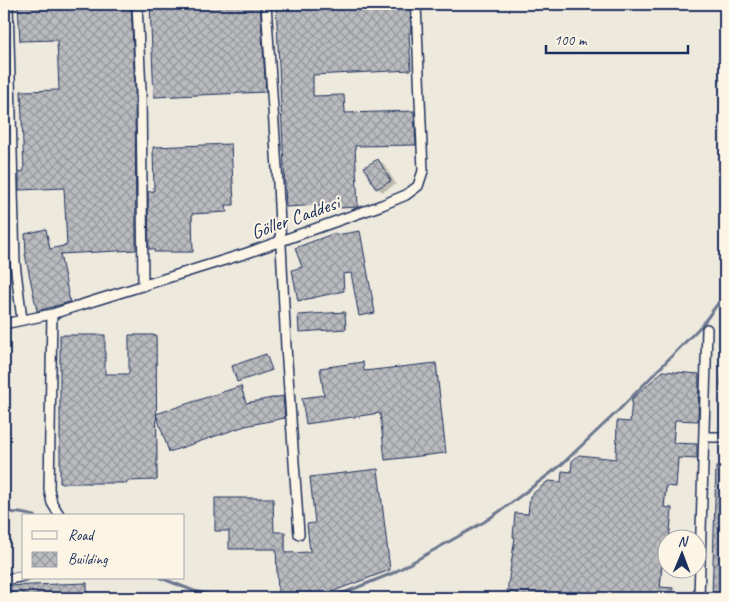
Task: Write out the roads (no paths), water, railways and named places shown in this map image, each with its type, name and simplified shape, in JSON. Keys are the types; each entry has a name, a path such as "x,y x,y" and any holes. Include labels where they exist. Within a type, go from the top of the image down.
{"street":[{"path":"8,4 15,263 22,320"},
{"path":"137,4 141,91 143,286"},
{"path":"266,4 299,534"},
{"name":"Göller Caddesi","path":"4,324 52,314 281,241 382,205 406,195 418,186 423,171 416,4"},
{"path":"52,314 49,489 52,503 59,514"},
{"path":"699,598 706,329"},
{"path":"704,437 725,437"},
{"path":"4,580 22,576"}],"waterway":[{"path":"326,598 393,573 484,522 560,466 618,411 702,325 725,294"},
{"path":"4,512 25,514"},
{"path":"166,580 194,591 225,598"}]}
